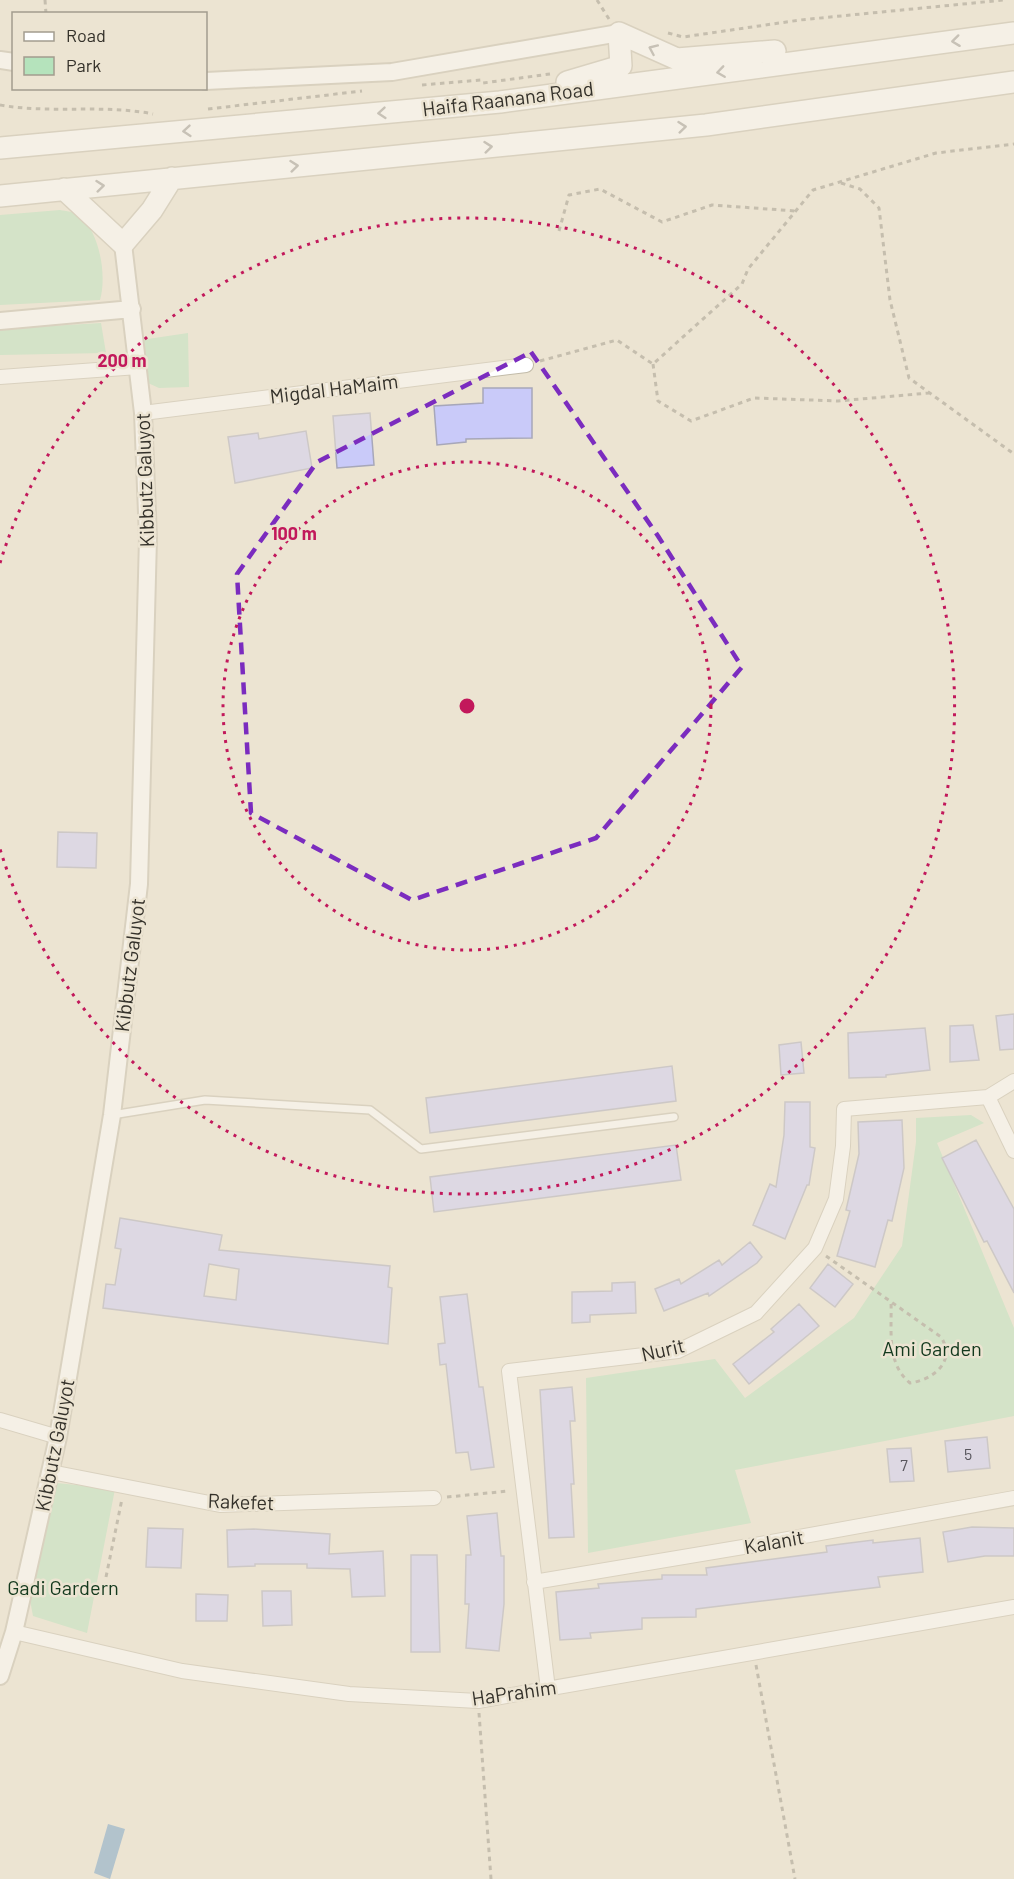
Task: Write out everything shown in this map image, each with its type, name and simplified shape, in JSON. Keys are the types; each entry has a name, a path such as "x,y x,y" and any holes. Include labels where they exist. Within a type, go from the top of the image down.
{"highway":[{"path":"500,102 621,66 619,33 677,59 782,51 835,56"},
{"name":"Haifa Raanana Road","path":"0,148 500,102 1014,33"},
{"path":"0,196 706,125 1014,82"},
{"path":"64,189 123,244 152,210 172,178"}],"street":[{"path":"207,81 392,72 619,33"},
{"name":"Kibbutz Galuyot","path":"0,1676 14,1632 58,1437 112,1115 139,884 148,538 143,414 123,244"},
{"path":"0,321 132,309"},
{"name":"Migdal HaMaim","path":"143,414 525,365"},
{"path":"0,376 138,367"},
{"name":"Nurit","path":"548,1689 509,1371 678,1351 756,1312 815,1248 836,1199 843,1146 844,1109 988,1097 1014,1081"},
{"path":"988,1097 1014,1151"},
{"path":"0,1420 58,1437"},
{"name":"Rakefet","path":"51,1472 220,1505 434,1498"},
{"name":"Kalanit","path":"534,1582 1014,1498"},
{"name":"HaPrahim","path":"14,1632 182,1671 349,1694 478,1701 1014,1607"}],"lane":[{"path":"112,1115 205,1100 370,1110 421,1149 674,1117"}],"path":[{"path":"662,32 684,37 800,20 1004,0"},
{"path":"422,85 481,80 483,83 558,73"},
{"path":"203,111 214,107 368,91"},
{"path":"0,105 46,110 128,109 160,116"},
{"path":"653,363 742,284 748,269 813,190 936,153 1014,144"},
{"path":"841,183 860,189 879,208 890,300 909,378 1014,454"},
{"path":"559,231 569,195 600,189 662,222 712,205 796,211"},
{"path":"525,365 616,340 653,363"},
{"path":"653,363 658,401 691,421 754,398 838,401 929,393"},
{"path":"815,1248 941,1337 946,1344 945,1355 937,1373 926,1381 910,1383 899,1374 894,1364 891,1302"},
{"path":"106,1577 125,1486"},
{"path":"434,1498 522,1490"},
{"path":"754,1652 795,1879"},
{"path":"478,1701 491,1879"}],"highlighted area":[{"path":"531,352 658,536 742,667 596,838 412,900 251,813 237,574 317,462"}],"green space":[{"path":"60,210 79,215 97,243 103,279 100,300 0,305 0,215"},
{"path":"101,323 106,353 0,355 0,329"},
{"path":"188,333 189,387 159,388 148,383 141,340"},
{"name":"Ami Garden","path":"971,1115 984,1123 937,1143 1014,1328 1014,1416 735,1470 751,1523 588,1553 586,1378 715,1359 745,1398 854,1318 902,1246 916,1142 916,1118"},
{"name":"Gadi Gardern","path":"57,1483 115,1489 87,1633 33,1616 29,1595"}],"water":[{"path":"108,1824 125,1829 110,1879 94,1873"}],"building":[{"path":"483,388 532,388 532,438 466,439 466,442 437,445 434,406 483,403"},
{"path":"370,413 374,465 337,468 333,416"},
{"path":"306,431 312,468 235,483 228,437 258,433 259,439"},
{"path":"58,832 97,833 96,868 57,867"},
{"path":"1014,1014 1014,1049 1000,1050 996,1016"},
{"path":"973,1025 979,1060 950,1062 950,1026"},
{"path":"925,1028 930,1070 886,1075 886,1077 849,1078 848,1033"},
{"path":"801,1042 804,1073 781,1075 779,1045"},
{"path":"672,1066 676,1101 430,1133 426,1098"},
{"path":"785,1102 810,1102 810,1147 815,1148 809,1185 807,1185 785,1239 753,1225 770,1184 776,1187 784,1135"},
{"path":"902,1120 904,1168 892,1221 888,1220 875,1267 837,1256 850,1211 846,1210 859,1154 858,1122"},
{"path":"976,1140 1014,1209 1014,1293 987,1241 984,1242 942,1158"},
{"path":"676,1145 681,1180 434,1212 430,1177"},
{"path":"120,1218 222,1235 219,1250 390,1266 388,1287 392,1288 388,1344 103,1308 106,1284 115,1285 121,1249 115,1248","holes":["209,1264 239,1269 236,1300 204,1296"]},
{"path":"750,1242 762,1257 757,1263 709,1296 708,1293 664,1311 655,1289 679,1279 681,1284 719,1260 722,1265"},
{"path":"828,1264 853,1284 835,1307 810,1288"},
{"path":"635,1282 636,1313 590,1315 590,1322 572,1323 572,1292 612,1291 612,1283"},
{"path":"467,1294 479,1387 483,1387 494,1467 471,1470 468,1452 456,1453 446,1364 440,1365 438,1344 445,1343 440,1297"},
{"path":"799,1304 819,1326 749,1384 733,1364 774,1332 771,1329"},
{"path":"572,1387 575,1421 570,1421 574,1484 571,1484 574,1537 549,1538 540,1390"},
{"path":"987,1437 990,1468 948,1472 945,1441"},
{"path":"911,1448 914,1481 890,1482 887,1449"},
{"path":"497,1513 501,1556 504,1556 504,1604 499,1651 466,1648 469,1604 465,1604 466,1555 471,1555 467,1516"},
{"path":"972,1527 1014,1528 1014,1556 985,1556 948,1562 943,1532"},
{"path":"148,1528 183,1529 181,1568 146,1567"},
{"path":"254,1529 330,1534 329,1554 383,1551 385,1596 352,1597 350,1569 307,1568 307,1564 255,1564 255,1566 228,1567 227,1530"},
{"path":"920,1538 923,1572 878,1577 880,1587 696,1609 696,1617 642,1618 642,1629 590,1633 591,1638 560,1640 556,1592 599,1588 598,1584 662,1579 662,1575 707,1575 706,1568 827,1552 826,1546 873,1540 873,1543"},
{"path":"411,1555 437,1555 440,1652 411,1652"},
{"path":"262,1591 291,1591 292,1625 263,1626"},
{"path":"196,1594 228,1595 227,1621 196,1621"}]}
